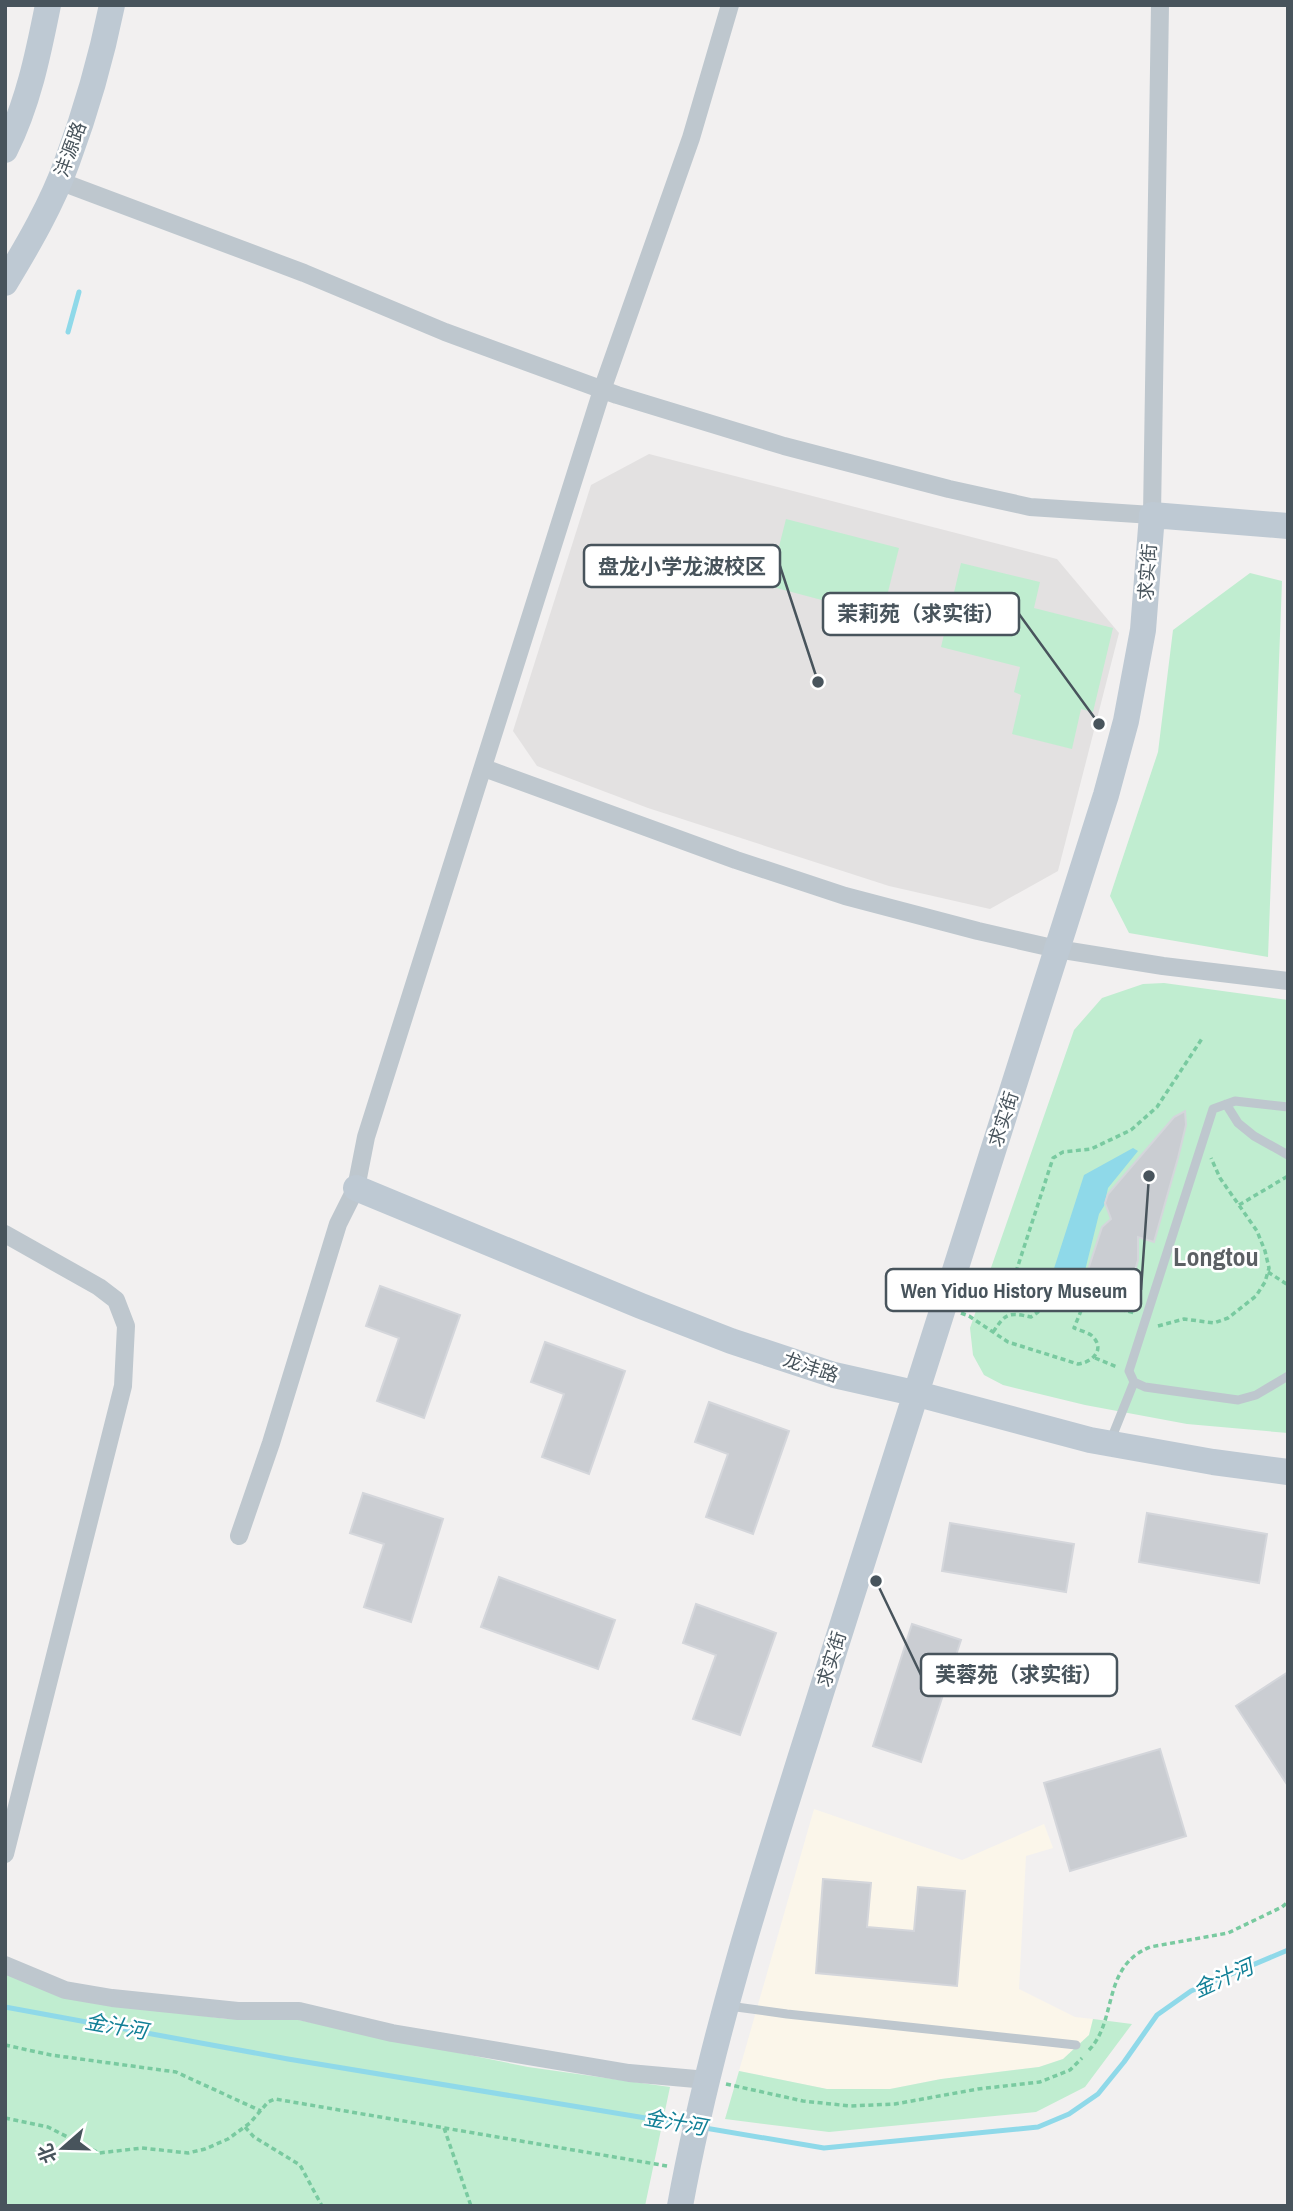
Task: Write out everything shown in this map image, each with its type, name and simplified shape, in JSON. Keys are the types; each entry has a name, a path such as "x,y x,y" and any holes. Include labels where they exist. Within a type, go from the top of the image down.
{"street":[{"path":"5,150 18,124 37,64 47,5"},
{"name":"沣源路","path":"5,283 27,247 67,164 98,69 112,5"},
{"path":"239,1536 271,1443 338,1224 356,1188 366,1137 602,390 691,138 730,5"},
{"name":"求实街","path":"680,2206 705,2088 748,1926 941,1307 1106,794 1125,721 1143,630 1152,515 1160,5"},
{"path":"59,181 304,273 445,332 602,390 784,446 1030,507 1288,526"},
{"path":"484,768 736,860 845,896 1057,949 1288,981"},
{"name":"龙沣路","path":"356,1188 641,1306 732,1341 834,1375 1110,1444 1288,1472"},
{"path":"5,1234 99,1287 116,1300 126,1326 123,1386 5,1854"},
{"path":"5,1965 65,1990 239,2011 299,2011 392,2033 705,2088"}],"lane":[{"path":"1288,1107 1235,1101 1213,1109 1129,1371 1134,1382 1145,1387 1238,1400 1256,1395 1288,1376"},
{"path":"1226,1104 1238,1123 1288,1155"},
{"path":"1110,1444 1134,1382"},
{"path":"727,2005 787,2014 1076,2045"}],"path":[{"path":"993,1332 1004,1317 1013,1314 1031,1317 1038,1312 1040,1304 1036,1296 1019,1290 1013,1281 1053,1158 1063,1152 1091,1149 1131,1130 1157,1107 1203,1037"},
{"path":"1142,1331 1184,1319 1214,1323 1228,1318 1256,1296 1268,1272 1265,1251 1257,1231 1220,1178 1203,1140"},
{"path":"1238,1205 1288,1176"},
{"path":"1268,1272 1288,1285"},
{"path":"941,1307 969,1316 1008,1342 1078,1364 1088,1363 1095,1358 1097,1351 1096,1342 1089,1334 1074,1328 1085,1301 1147,1316"},
{"path":"1095,1358 1129,1371"},
{"path":"5,2045 51,2055 176,2072 261,2111"},
{"path":"5,2118 48,2127 99,2153 142,2148 188,2153 228,2139 245,2127 268,2102 275,2099 444,2128 688,2163"},
{"path":"245,2127 254,2137 300,2165 322,2206"},
{"path":"444,2128 471,2206"}],"shaded area":[{"path":"649,454 1057,559 1119,633 1058,871 990,909 889,886 648,808 537,766 513,731 591,485"},
{"path":"814,1809 962,1860 1044,1824 1053,1848 1026,1856 1019,1989 1075,2017 1093,2019 1089,2035 1063,2059 1039,2067 941,2079 890,2089 827,2089 739,2071"}],"green space":[{"path":"786,519 899,548 882,616 769,586"},
{"path":"961,563 1040,582 1034,608 1113,628 1093,712 1081,709 1072,749 1012,734 1021,695 1014,692 1020,667 941,647"},
{"path":"1250,573 1282,581 1268,957 1129,933 1110,896 1158,752 1173,630"},
{"path":"1164,983 1288,1000 1288,1433 1187,1424 1085,1405 1003,1385 984,1375 973,1355 970,1328 1074,1030 1102,998 1143,984"},
{"path":"5,1973 60,1997 227,2019 289,2018 528,2067 670,2087 645,2206 5,2206"},
{"path":"1093,2019 1132,2024 1085,2087 1036,2112 829,2132 725,2119 739,2071 827,2089 890,2089 941,2079 1039,2067 1063,2059 1089,2035"}],"water":[{"path":"1133,1148 1138,1151 1108,1188 1078,1299 1055,1291 1050,1281 1084,1175"}],"building":[{"path":"1185,1111 1186,1125 1154,1242 1138,1237 1138,1260 1130,1289 1117,1302 1087,1293 1083,1290 1083,1285 1102,1227 1111,1219 1105,1203 1108,1194 1174,1117"},
{"path":"380,1286 460,1315 424,1418 377,1401 399,1338 366,1326"},
{"path":"545,1342 625,1371 589,1474 542,1457 564,1394 531,1382"},
{"path":"709,1402 789,1431 753,1534 706,1517 728,1454 695,1442"},
{"path":"363,1493 443,1519 411,1622 364,1607 384,1544 350,1533"},
{"path":"1147,1513 1267,1534 1259,1583 1139,1562"},
{"path":"950,1523 1074,1544 1066,1592 942,1571"},
{"path":"499,1577 615,1620 598,1669 481,1627"},
{"path":"696,1604 776,1633 740,1735 693,1719 716,1655 683,1643"},
{"path":"912,1624 961,1640 921,1762 873,1746"},
{"path":"1288,1672 1288,1786 1236,1706"},
{"path":"1160,1749 1186,1836 1070,1871 1044,1783"},
{"path":"823,1879 871,1883 867,1927 914,1931 918,1887 965,1891 957,1986 816,1973"}],"waterway":[{"path":"68,332 79,292"},
{"name":"金汁河","path":"705,2128 824,2148 1038,2127 1069,2114 1098,2094 1157,2015 1191,1991 1288,1950"},
{"name":"金汁河","path":"5,2007 288,2059 688,2125"}],"place":[{"name":"盘龙小学龙波校区","path":"818,682"},
{"name":"茉莉苑（求实街）","path":"1099,724"},
{"name":"Wen Yiduo History Museum","path":"1149,1176"},
{"name":"芙蓉苑（求实街）","path":"876,1581"}],"district":[{"name":"Longtou","path":"1216,1256"}]}
